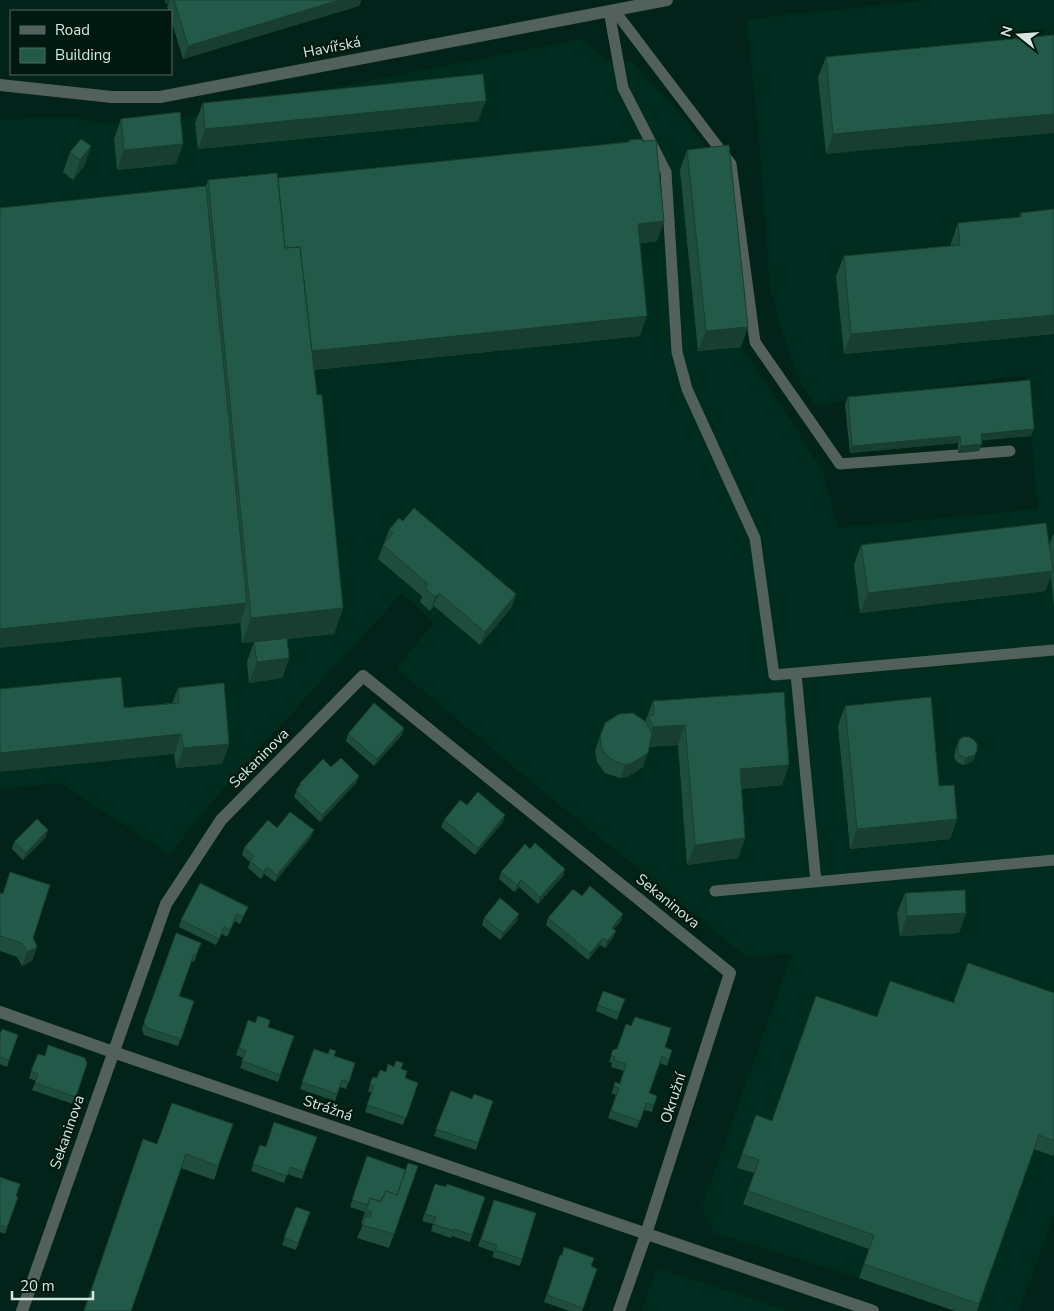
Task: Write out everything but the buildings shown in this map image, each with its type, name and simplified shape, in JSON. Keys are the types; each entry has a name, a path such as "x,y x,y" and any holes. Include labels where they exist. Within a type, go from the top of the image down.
{"street":[{"name":"Havířská","path":"0,85 112,97 160,96 667,0"},
{"name":"Sekaninova","path":"22,1311 166,904 221,820 364,676 730,973"},
{"name":"Okružní","path":"646,1234 730,973"},
{"name":"Strážná","path":"0,1012 873,1311"},
{"path":"620,1311 646,1234"}],"lane":[{"path":"611,11 731,164 755,342 840,464 1010,451"},
{"path":"611,11 623,88 666,172 677,352 687,389 755,538 774,675 1054,650"},
{"path":"796,674 816,882"},
{"path":"715,891 1054,860"}],"shaded area":[{"path":"927,0 1054,0 1054,1215 1019,1311 955,1311 859,1278 714,1233 702,1207 792,954 747,957 556,802 396,668 434,623 402,593 232,778 170,855 61,783 0,789 0,120 65,117 114,124 182,118 581,39 607,61 631,61 666,97 722,165 741,347 791,421 825,477 838,528 1038,509 1026,375 816,405 801,384 782,332 770,289 761,161 747,19"},
{"path":"658,1268 789,1311 641,1311"}]}
